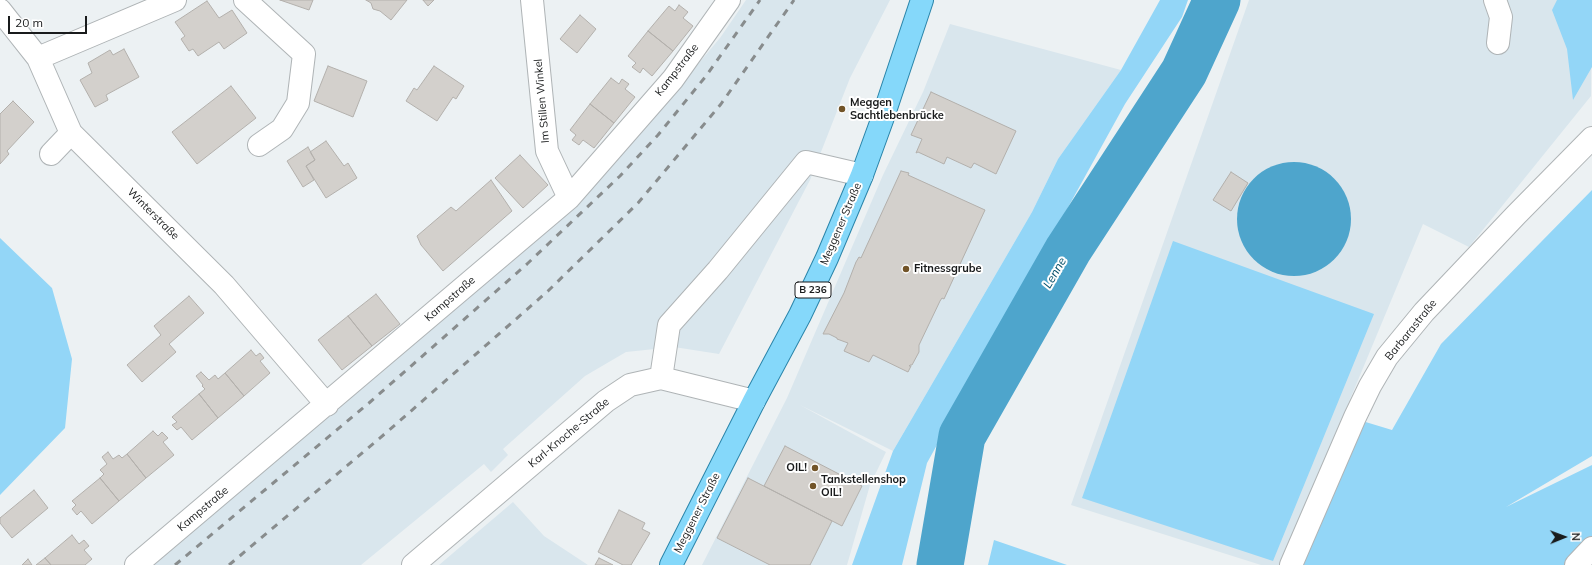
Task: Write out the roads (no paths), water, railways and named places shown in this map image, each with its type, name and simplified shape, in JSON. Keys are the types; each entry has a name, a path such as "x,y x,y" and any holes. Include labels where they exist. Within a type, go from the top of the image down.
{"main road":[{"name":"Meggener Straße","path":"671,565 827,258 862,175 922,0"}],"street":[{"path":"38,58 175,0"},
{"path":"244,0 304,54 298,103 282,129 259,145"},
{"name":"Im Stillen Winkel","path":"532,0 547,151 569,198"},
{"name":"Kampstraße","path":"136,565 569,198 673,79 729,0"},
{"path":"1494,0 1501,17 1498,42"},
{"name":"Winterstraße","path":"0,10 38,58 71,133 224,285 326,405"},
{"path":"51,154 71,133"},
{"name":"Barbarastraße","path":"1291,565 1355,417 1370,386 1387,357 1424,312 1592,138"},
{"path":"661,378 669,325 718,270 806,162 862,175"},
{"name":"Karl-Knoche-Straße","path":"413,565 606,401 630,385 661,378 754,401"},
{"path":"1576,565 1592,548"}],"waterway":[{"name":"Lenne","path":"940,565 962,436 1068,250 1184,72 1217,0"}],"railway":[{"path":"175,565 369,403 527,264 620,176 658,135 706,76 760,0"},
{"path":"229,565 387,432 548,291 638,203 721,104 794,0"}],"place":[{"name":"Meggen Sachtlebenbrücke","path":"842,109"},
{"name":"Fitnessgrube","path":"906,269"},
{"name":"OIL!","path":"815,468"},
{"name":"Tankstellenshop OIL!","path":"813,486"}]}
